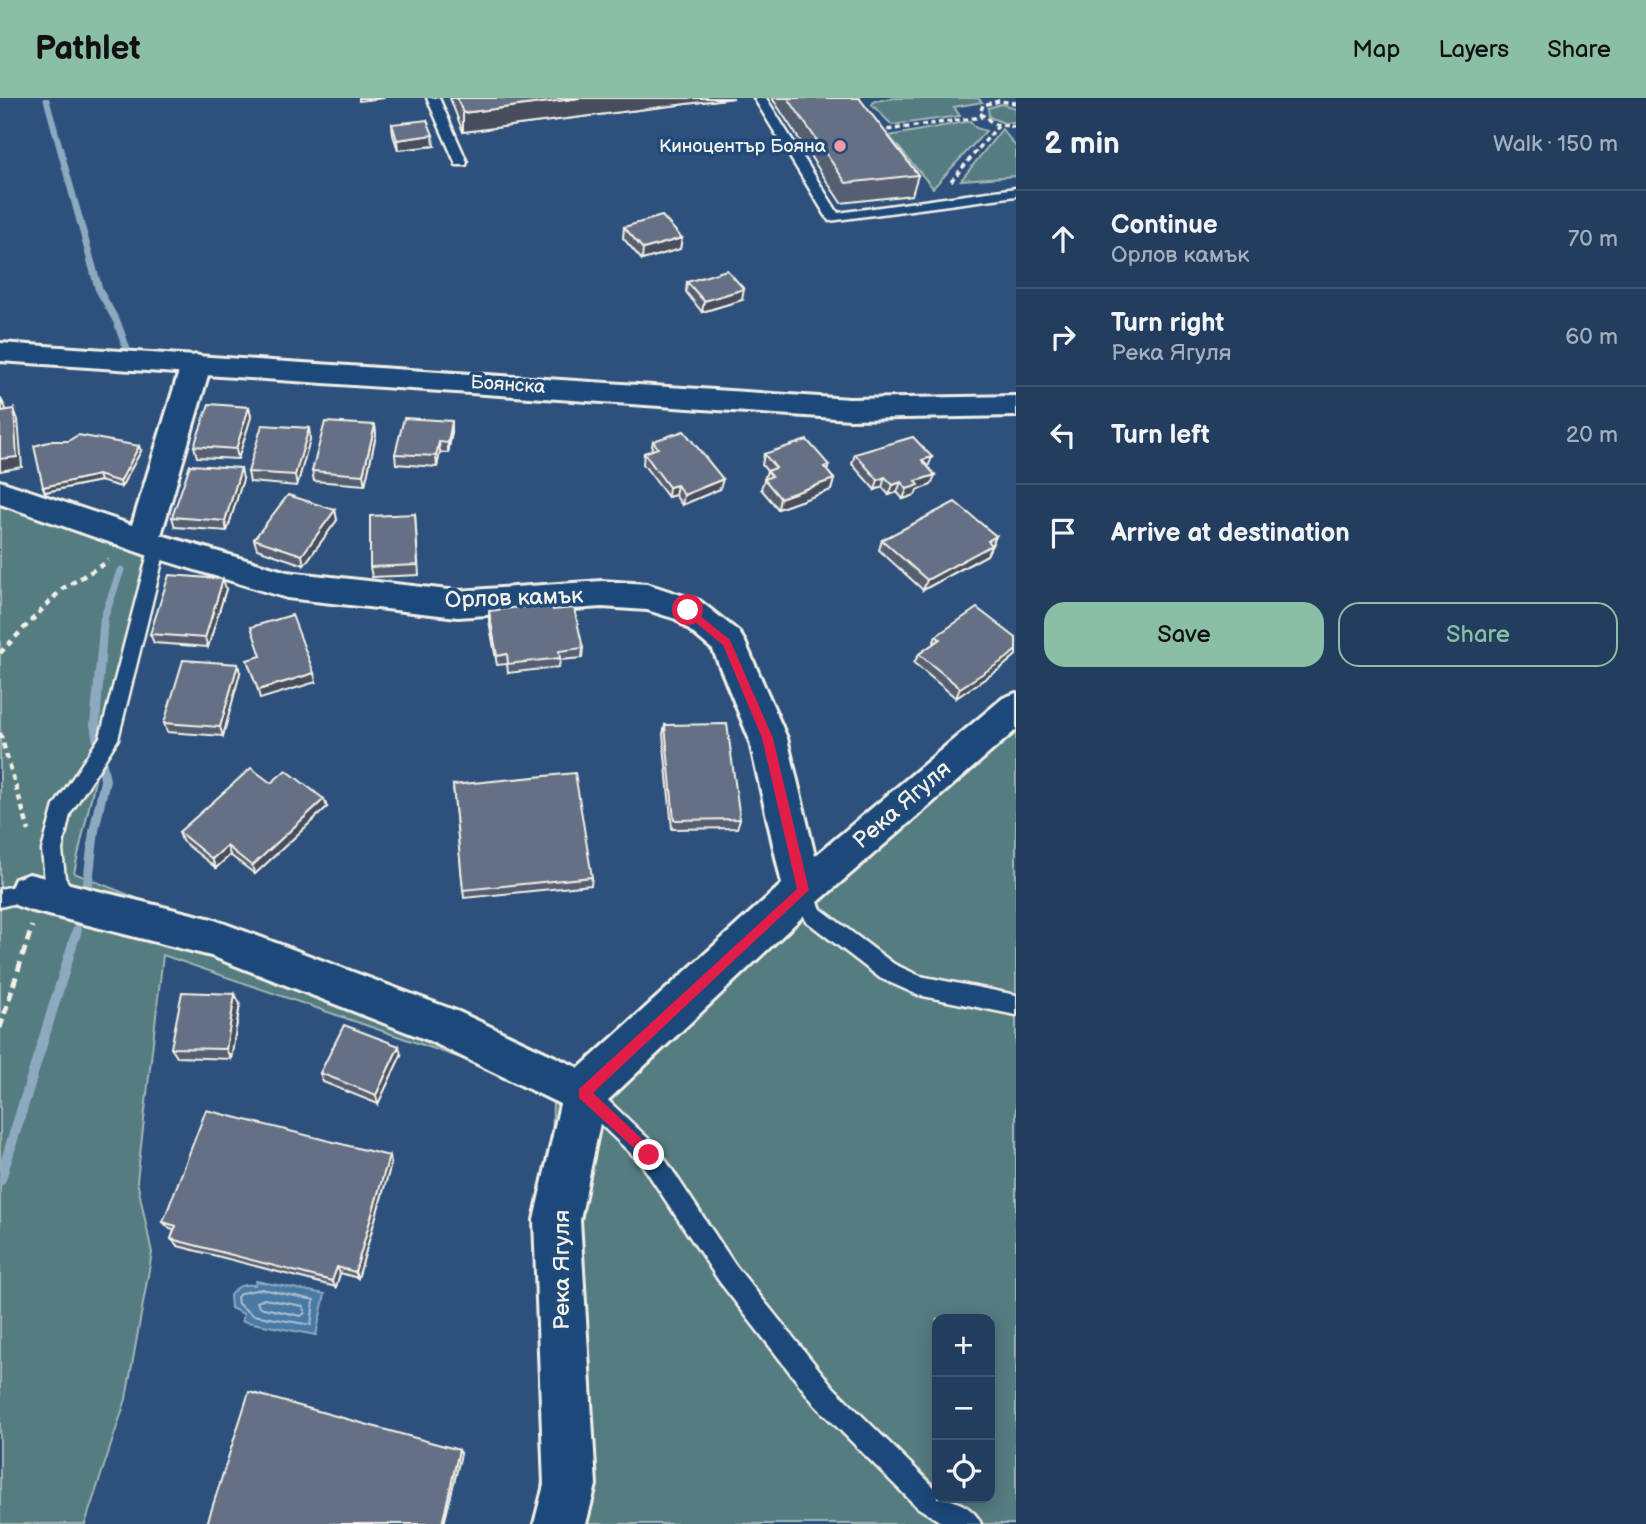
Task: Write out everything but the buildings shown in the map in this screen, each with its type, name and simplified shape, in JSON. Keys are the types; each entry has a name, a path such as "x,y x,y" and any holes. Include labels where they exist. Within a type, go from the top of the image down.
{"street":[{"name":"Боянска","path":"0,352 850,409 1016,406"},
{"path":"151,543 196,365"},
{"name":"Орлов камък","path":"0,492 287,585 458,604 602,594 648,597 688,610 727,642 768,738 803,890"},
{"name":"Река Ягуля","path":"560,1524 570,1485 557,1220 584,1093 803,890 1016,708"},
{"path":"15,895 72,903 212,938 444,1026 584,1093"}],"lane":[{"path":"433,98 461,162"},
{"path":"761,98 834,218 1016,192"},
{"path":"72,903 55,881 52,850 61,812 109,739 151,543"},
{"path":"803,890 813,915 887,971 918,985 1016,1005"},
{"path":"584,1093 649,1155 727,1273 825,1397 926,1498 968,1524"}],"path":[{"path":"1016,103 994,99 983,105 979,113 998,126 1016,127"},
{"path":"886,142 878,132 982,117"},
{"path":"950,182 998,126"},
{"path":"0,653 62,589 151,543"},
{"path":"0,733 34,851 15,895 32,933 0,1028"}],"green space":[{"path":"896,98 978,98 982,102 954,107 960,116 892,125 872,105 874,101"},
{"path":"1001,104 1016,108 1016,123 1004,123 989,117 988,108"},
{"path":"970,121 976,128 986,131 933,188 889,136"},
{"path":"1002,129 1016,147 1016,176 961,180"},
{"path":"0,503 146,556 74,873 602,1085 895,828 1016,733 1016,1524 536,1524 549,1429 553,1090 163,955 137,1181 152,1253 126,1399 85,1524 0,1524"}],"water":[{"path":"256,1281 325,1294 316,1335 242,1321 244,1314 231,1308 230,1295 241,1286 255,1285"}],"waterway":[{"path":"46,98 99,290 117,322 126,347"},
{"path":"87,891 94,831 105,780 95,725 104,618 121,569"},
{"path":"0,1180 77,930"}],"place":[{"name":"Киноцентър Бояна","path":"840,146"}],"route":[{"path":"649,1155 584,1093 803,890 768,738 727,642 688,610"}]}
